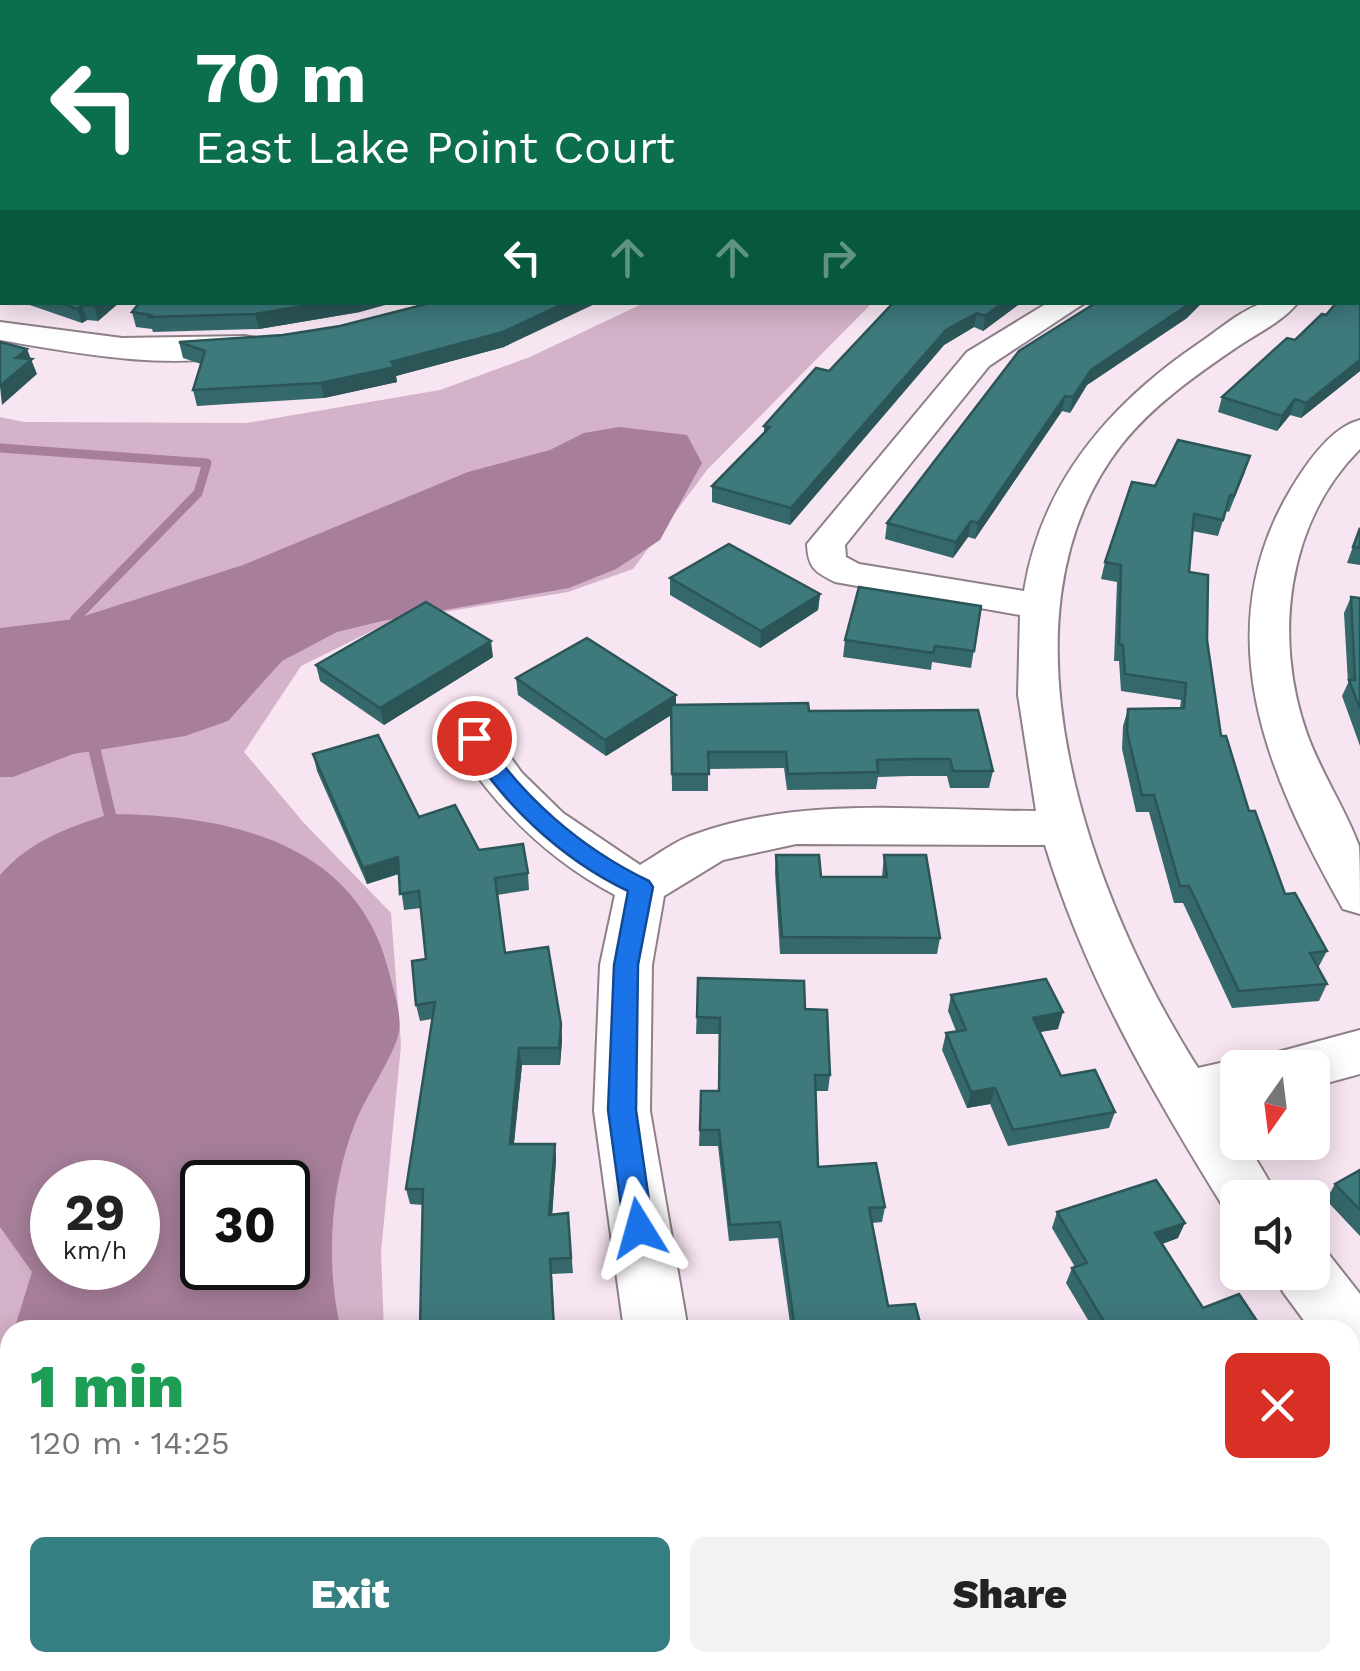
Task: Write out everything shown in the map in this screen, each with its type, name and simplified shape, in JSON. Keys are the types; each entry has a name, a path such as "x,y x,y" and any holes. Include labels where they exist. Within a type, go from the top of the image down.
{"street":[{"path":"1040,606 849,574 826,563 826,544 978,359 1066,305"},
{"path":"1238,1180 1184,1095 1109,956 1063,828 1039,716 1040,606 1066,500 1104,443 1140,405 1182,370 1279,305"},
{"path":"0,331 59,342 137,349 279,342"},
{"path":"1360,430 1312,480 1284,532 1270,601 1271,677 1287,734 1320,815 1360,896"},
{"path":"474,738 490,766 560,836 602,868 641,887"},
{"path":"654,1320 622,1110 626,965 641,887 706,848 750,834 796,827 1063,828"},
{"path":"1330,1060 1360,1052"},
{"path":"1184,1095 1220,1086"},
{"path":"1319,1290 1342,1320"}],"shaded area":[{"path":"640,305 870,305 707,470 633,569 568,592 394,620 301,666 244,752 304,823 391,913 401,1045 381,1252 384,1320 0,1320 0,417 24,422 247,423 440,390 530,357"},
{"path":"619,427 687,435 702,463 660,540 616,569 569,588 337,632 282,661 228,721 185,736 73,754 13,777 0,777 0,628 75,619 243,565 468,472 550,450 584,433"},
{"path":"110,814 198,821 241,830 281,844 318,865 348,892 373,928 389,972 400,1025 392,1053 356,1121 340,1171 332,1251 339,1320 17,1320 30,1278 30,1290 160,1290 160,1160 30,1160 30,1269 0,1227 0,875 37,844"}],"building":[{"path":"138,305 308,305 255,314 149,317 132,312"},
{"path":"422,305 561,305 503,332 391,362 395,367 321,383 193,390 205,351 179,342 283,335 340,326"},
{"path":"891,305 1000,305 985,316 977,313 946,330 791,508 712,486 770,427 764,426 816,368 829,371"},
{"path":"1092,305 1188,305 1091,370 1073,397 1065,396 978,523 971,521 956,542 887,523 1019,351"},
{"path":"1334,305 1360,305 1360,360 1306,403 1295,399 1282,416 1222,397 1287,338 1295,340 1322,314 1326,315"},
{"path":"0,342 27,349 16,358 32,359 0,386"},
{"path":"1178,440 1250,456 1234,496 1230,495 1223,520 1194,514 1189,572 1208,575 1207,640 1221,736 1226,736 1249,811 1255,811 1285,894 1295,893 1327,951 1310,953 1327,984 1239,991 1189,886 1180,886 1154,795 1142,795 1127,732 1128,709 1184,708 1186,683 1125,674 1123,645 1119,644 1121,565 1105,562 1132,482 1155,486"},
{"path":"1360,528 1360,548 1353,547"},
{"path":"729,544 820,594 761,631 670,578"},
{"path":"859,587 981,606 974,651 935,646 933,653 845,640"},
{"path":"1351,597 1360,598 1360,709 1349,680 1355,680"},
{"path":"426,602 491,641 380,708 316,665"},
{"path":"587,638 676,695 605,740 516,678"},
{"path":"808,703 809,711 978,710 993,771 953,771 950,759 913,759 877,760 878,772 788,774 786,752 708,752 709,774 672,774 671,705"},
{"path":"378,735 419,817 455,805 479,850 523,844 528,873 495,878 505,953 548,947 561,1024 559,1048 519,1048 510,1144 555,1144 549,1215 568,1213 571,1258 550,1259 553,1320 420,1320 423,1189 406,1189 435,1002 416,1005 412,961 426,959 419,891 400,894 398,857 363,868 313,754"},
{"path":"776,855 819,855 821,877 887,877 884,855 926,855 940,938 782,937"},
{"path":"698,978 804,981 805,1009 827,1010 830,1075 815,1075 818,1167 876,1163 885,1207 869,1208 888,1306 915,1304 919,1320 794,1320 780,1222 730,1225 719,1130 700,1130 701,1091 719,1091 720,1018 697,1017"},
{"path":"1046,979 1063,1012 1033,1018 1061,1076 1095,1070 1115,1112 1013,1130 995,1088 971,1092 946,1033 966,1030 951,995"},
{"path":"1360,1170 1360,1210 1335,1184"},
{"path":"1156,1180 1185,1223 1155,1233 1203,1308 1239,1294 1256,1320 1103,1320 1072,1268 1087,1263 1057,1212"}],"waterway":[{"path":"0,448 207,463 198,493 75,619 73,631"},
{"path":"92,739 113,828"}],"route":[{"path":"474,738 490,766 560,836 602,868 641,887 626,965 622,1110 639,1228"}]}
